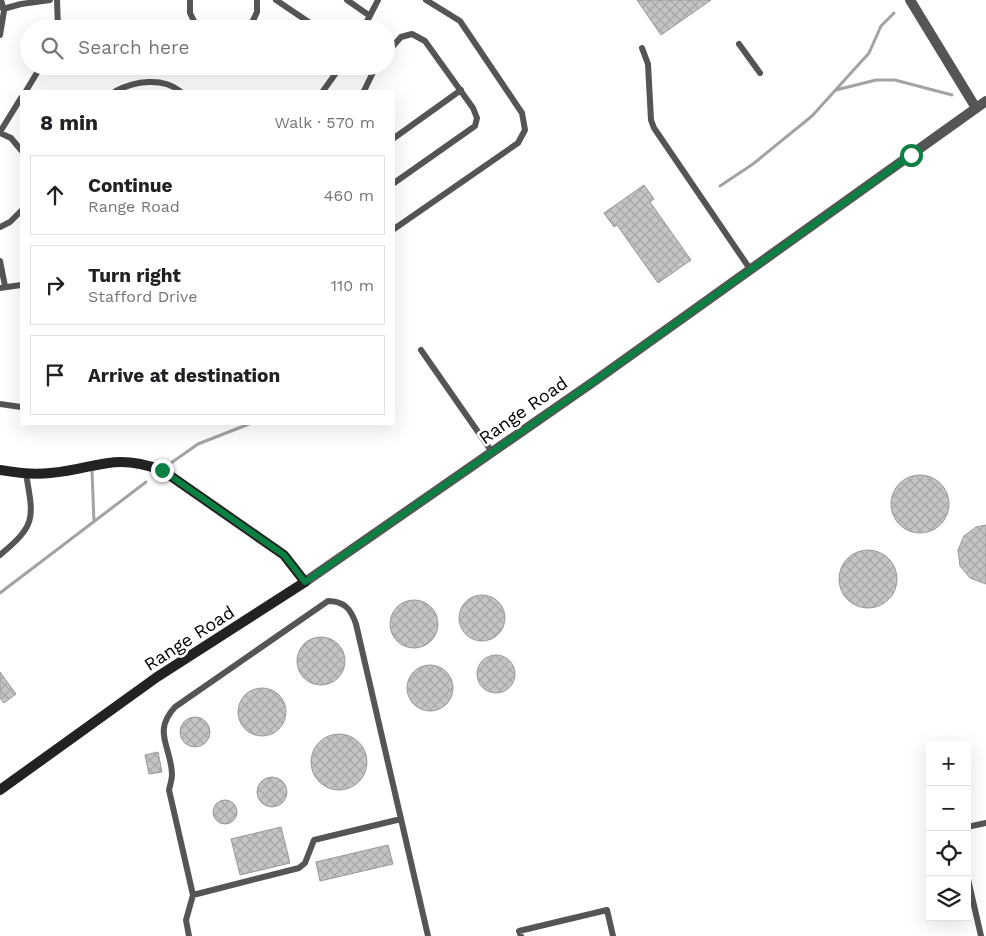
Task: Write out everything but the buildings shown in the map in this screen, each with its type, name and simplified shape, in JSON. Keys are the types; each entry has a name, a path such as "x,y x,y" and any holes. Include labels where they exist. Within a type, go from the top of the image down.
{"street":[{"path":"910,0 976,108"},
{"name":"Range Road","path":"0,790 157,677 305,582 492,452 986,101"},
{"path":"0,470 26,474 51,473 103,462 123,460 142,463 162,470 284,555 305,582"}],"lane":[{"path":"0,35 3,9 1,0"},
{"path":"3,9 21,4 50,0"},
{"path":"57,0 58,20"},
{"path":"190,0 192,20"},
{"path":"253,20 257,12 257,0"},
{"path":"276,0 306,20"},
{"path":"347,0 370,16"},
{"path":"368,20 378,0"},
{"path":"395,228 518,144 525,130 522,113 460,21 426,0"},
{"path":"395,44 401,37 412,34 424,41 461,90 477,118 476,126 395,183"},
{"path":"739,44 760,73"},
{"path":"642,48 648,64 651,120 654,128 750,269"},
{"path":"27,90 36,75"},
{"path":"324,90 335,75"},
{"path":"364,90 372,75"},
{"path":"118,90 132,83 155,82 177,90"},
{"path":"395,137 461,90"},
{"path":"20,100 0,132 11,138 20,149"},
{"path":"0,227 10,222 20,212"},
{"path":"0,261 2,287 20,285"},
{"path":"421,350 492,452"},
{"path":"0,404 20,407"},
{"path":"0,555 23,536 30,525 32,506 26,474"},
{"path":"189,936 186,920 193,895 169,790 172,774 163,732 166,717 175,706 328,601 338,601 347,606 353,613 356,624 428,936"},
{"path":"193,895 298,868 305,862 314,840 401,819"},
{"path":"971,826 986,823"},
{"path":"967,876 981,936"},
{"path":"521,936 520,931 607,910 613,936"}],"waterway":[{"path":"720,186 753,164 812,116 869,53 881,26 894,13"},
{"path":"836,90 876,80 895,80 952,95"},
{"path":"171,463 198,444 246,425"},
{"path":"92,471 94,522"},
{"path":"0,593 146,482"}],"route":[{"path":"162,470 284,555 305,582 596,380 911,155"}]}
